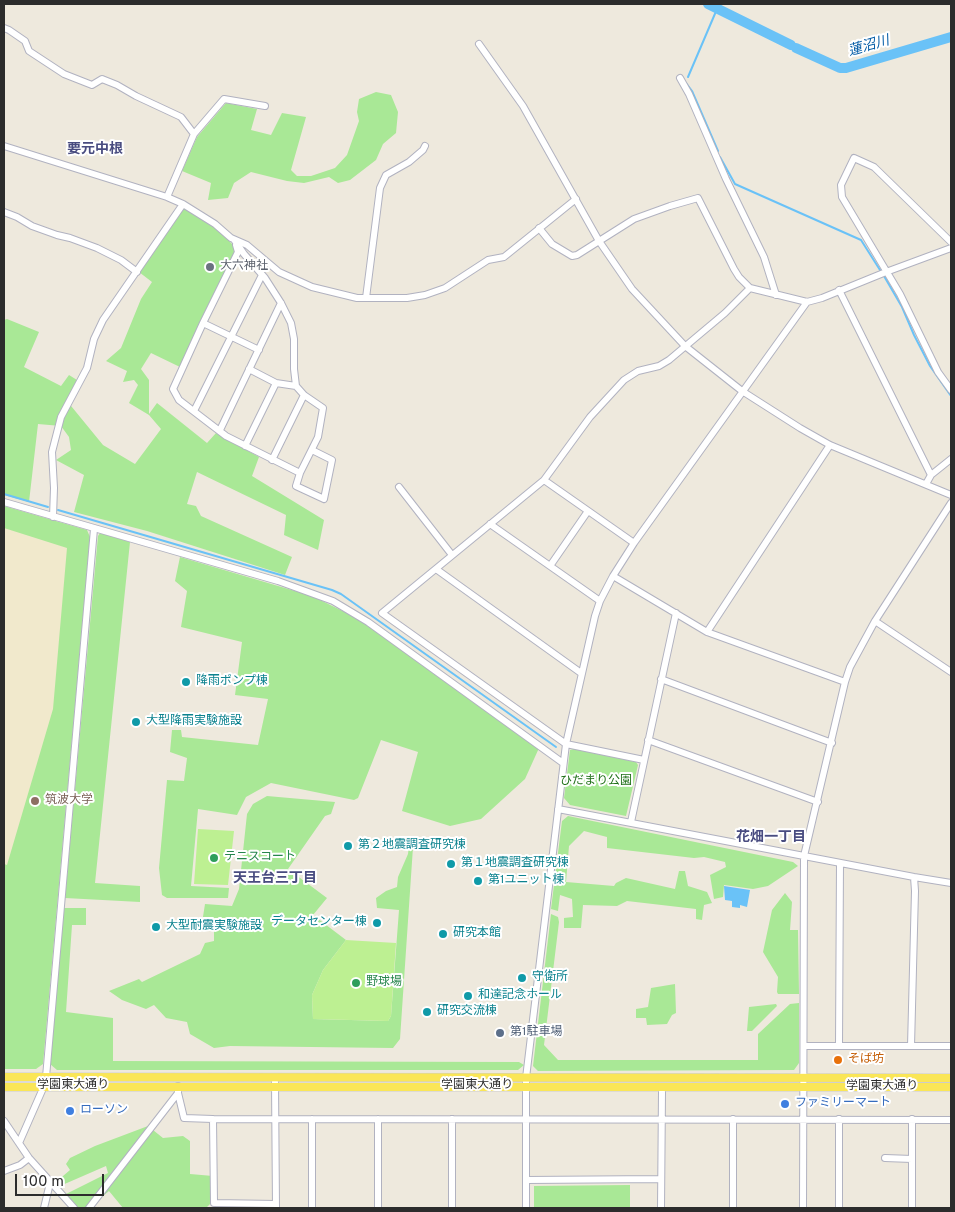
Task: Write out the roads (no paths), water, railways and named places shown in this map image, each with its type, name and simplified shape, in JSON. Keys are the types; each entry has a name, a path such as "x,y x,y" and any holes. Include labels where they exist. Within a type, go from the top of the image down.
{"main road":[{"name":"学園東大通り","path":"4,1077 275,1077 804,1087 951,1087"},
{"name":"学園東大通り","path":"4,1087 44,1086 178,1090 276,1086 526,1082 951,1078"}],"street":[{"path":"4,28 25,41 29,51 64,74 92,86 102,79 117,85 181,117 194,134"},
{"path":"479,44 523,106 599,241 632,289 685,346 742,390 830,445 951,495"},
{"path":"680,78 764,257 776,295"},
{"path":"167,197 194,134 224,99 265,106"},
{"path":"4,146 167,197 183,204 215,224 235,241 262,275 281,303 291,323 294,339 296,386 304,395 323,408 318,437 300,473 296,486 324,500 332,460 312,450"},
{"path":"366,298 380,188 386,175 409,162 425,146"},
{"path":"951,242 874,167 854,158 841,185 842,198 900,294 938,372 951,390"},
{"path":"539,228 552,244 572,256 577,255 634,219 649,212 698,198 734,269 750,288 807,302 822,298 951,248"},
{"path":"235,241 246,245 279,272 295,280 330,292 357,298 407,298 425,295 445,288 488,260 504,257 576,199"},
{"path":"53,517 52,452 61,417 87,368 94,339 103,320 183,204"},
{"path":"4,212 17,216 32,226 97,248 122,260 137,272"},
{"path":"235,241 238,252 173,389 178,400 226,436 300,473"},
{"path":"194,411 262,275"},
{"path":"644,760 566,744 382,613 544,480 590,418 624,380 638,371 659,366 669,360 725,313 750,288"},
{"path":"840,290 931,475"},
{"path":"526,1208 526,1082 563,763 581,673 600,601 634,543 807,302"},
{"path":"220,430 281,303"},
{"path":"203,323 259,350"},
{"path":"249,369 276,383 296,386"},
{"path":"245,446 276,383"},
{"path":"272,460 304,395"},
{"path":"707,632 830,445"},
{"path":"926,484 931,475 951,459"},
{"path":"544,480 634,543"},
{"path":"399,487 452,555"},
{"path":"4,502 278,581 333,601 368,622 563,763"},
{"path":"803,1208 804,856 850,667 876,621 951,503"},
{"path":"550,566 588,511"},
{"path":"490,524 600,601"},
{"path":"19,1143 44,1086 46,1077 94,529"},
{"path":"436,569 581,673"},
{"path":"613,576 707,632 845,682"},
{"path":"631,822 676,613"},
{"path":"876,621 951,672"},
{"path":"662,680 832,743"},
{"path":"648,740 818,802"},
{"path":"558,808 951,883"},
{"path":"839,1045 840,863"},
{"path":"911,1046 914,877"},
{"path":"804,1046 951,1046"},
{"path":"213,1119 214,1203 276,1206 275,1077"},
{"path":"178,1090 184,1118 951,1120"},
{"path":"89,1208 178,1090"},
{"path":"662,1092 662,1208"},
{"path":"312,1119 312,1208"},
{"path":"378,1119 378,1208"},
{"path":"452,1119 452,1208"},
{"path":"733,1119 733,1208"},
{"path":"839,1119 839,1208"},
{"path":"912,1120 912,1208"},
{"path":"4,1121 29,1158 74,1208"},
{"path":"4,1171 20,1165 29,1158"},
{"path":"885,1158 912,1159"},
{"path":"526,1180 661,1180"},
{"path":"44,1208 50,1182"}],"water":[{"path":"724,886 750,890 747,907 740,905 740,908 732,907 732,901 725,900"}],"waterway":[{"name":"蓮沼川","path":"708,4 791,45"},
{"path":"688,77 717,9"},
{"name":"蓮沼川","path":"796,48 840,68 846,68 951,37"},
{"path":"686,83 692,91 718,151"},
{"path":"720,157 735,184 861,240 880,270"},
{"path":"884,276 902,307 930,366 951,396"},
{"path":"4,494 48,507"},
{"path":"58,510 341,594 556,747"}],"place":[{"name":"大六神社","path":"210,267"},
{"name":"降雨ポンプ棟","path":"186,682"},
{"name":"大型降雨実験施設","path":"136,722"},
{"name":"筑波大学","path":"35,801"},
{"name":"第２地震調査研究棟","path":"348,846"},
{"name":"テニスコート","path":"214,858"},
{"name":"第１地震調査研究棟","path":"451,864"},
{"name":"第1ユニット棟","path":"478,881"},
{"name":"データセンター棟","path":"377,923"},
{"name":"大型耐震実験施設","path":"156,927"},
{"name":"研究本館","path":"443,934"},
{"name":"守衛所","path":"522,978"},
{"name":"野球場","path":"356,983"},
{"name":"和達記念ホール","path":"468,996"},
{"name":"研究交流棟","path":"427,1012"},
{"name":"第1駐車場","path":"500,1033"},
{"name":"そば坊","path":"838,1060"},
{"name":"ファミリーマート","path":"785,1104"},
{"name":"ローソン","path":"70,1111"}],"district":[{"name":"要元中根","path":"95,150"},
{"name":"花畑一丁目","path":"771,838"},
{"name":"天王台三丁目","path":"275,879"}],"park label":[{"name":"ひだまり公園","path":"596,782"}]}
